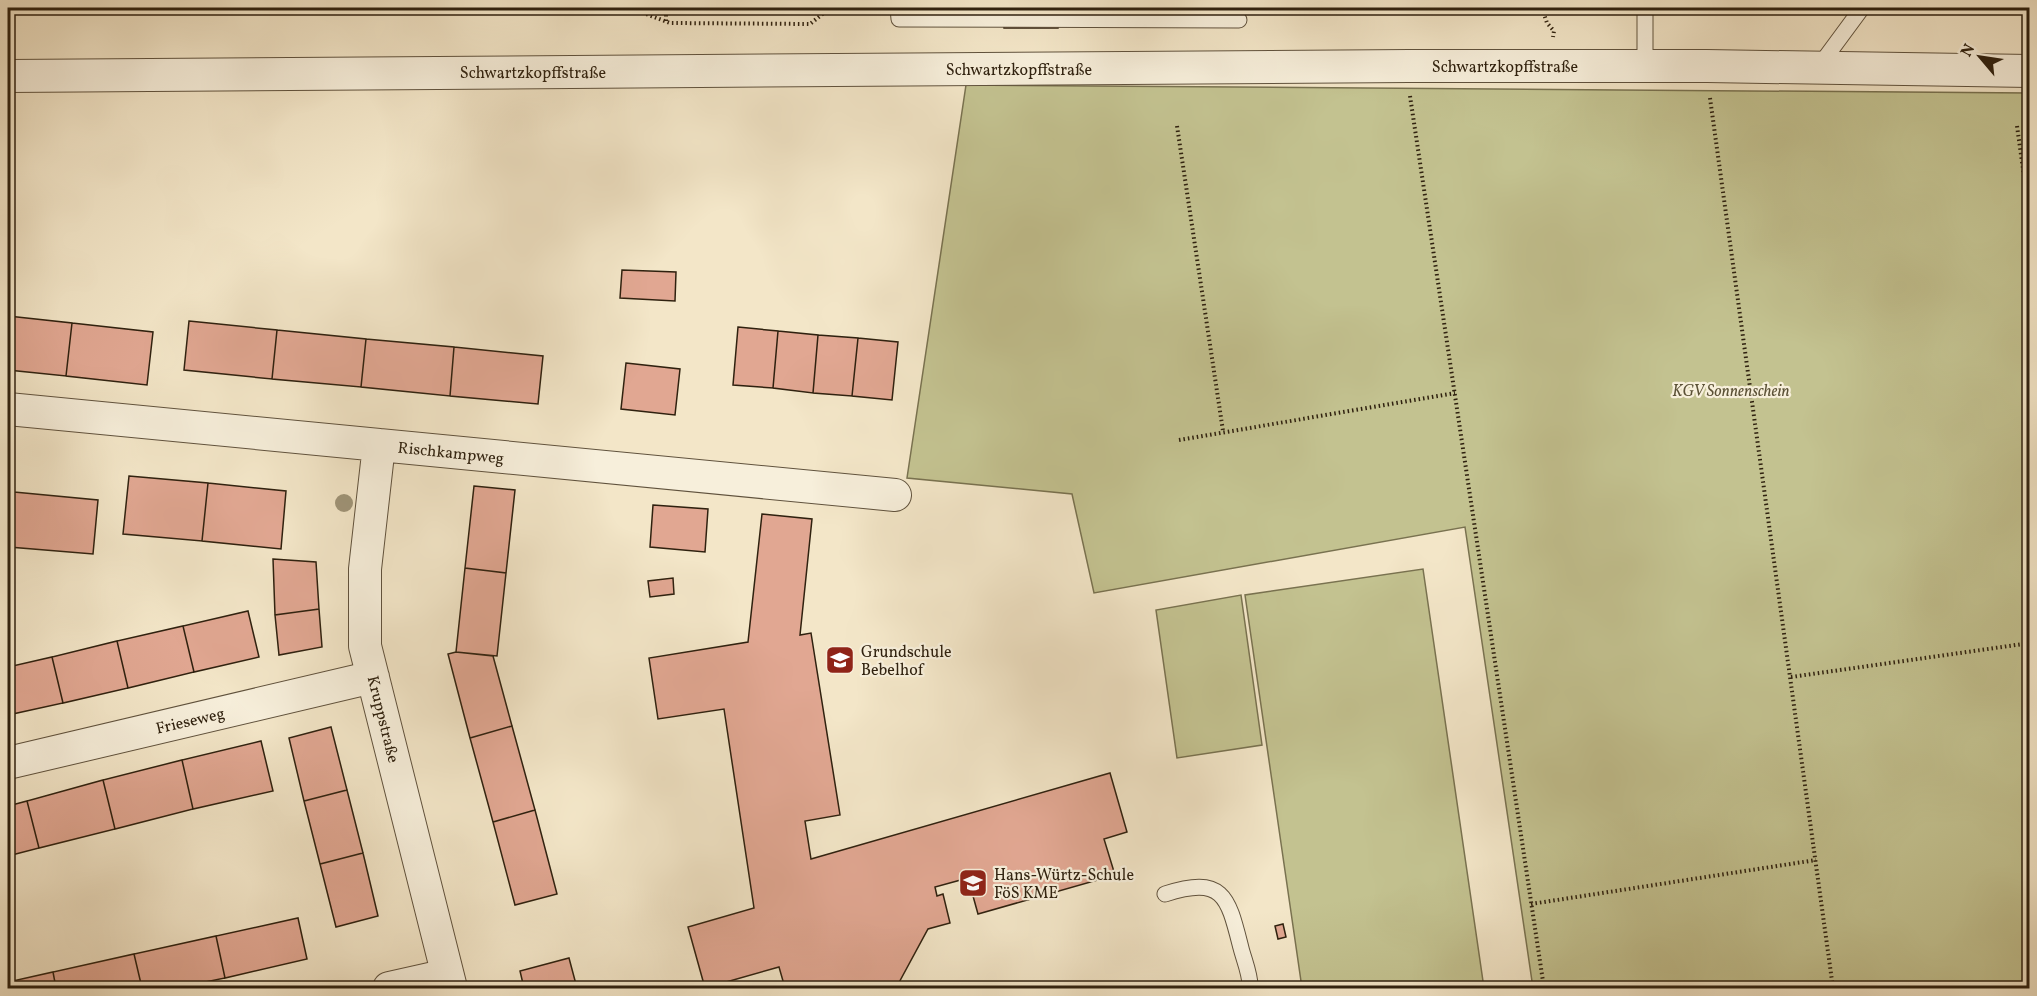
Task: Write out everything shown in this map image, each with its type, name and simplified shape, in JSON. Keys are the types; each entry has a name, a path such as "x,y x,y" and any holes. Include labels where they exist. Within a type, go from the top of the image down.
{"street":[{"name":"Schwartzkopffstraße","path":"8,76 1409,66 1707,66 2030,71"},
{"name":"Rischkampweg","path":"8,409 895,495"},
{"name":"Kruppstraße","path":"379,445 365,569 365,646 449,982"},
{"name":"Frieseweg","path":"8,763 373,677"},
{"path":"389,988 449,982"}],"lane":[{"path":"898,8 899,18 1239,20"},
{"path":"1645,8 1645,67"},
{"path":"1817,69 1862,8"},
{"path":"1165,894 1190,886 1205,887 1220,893 1231,908 1250,988"}],"path":[{"path":"640,8 646,14 666,21 810,24 830,8"},
{"path":"666,8 666,21"},
{"path":"1409,66 1411,100 1544,988"},
{"path":"1707,66 1833,988"},
{"path":"1178,126 1223,431"},
{"path":"2017,126 2030,219"},
{"path":"1179,440 1455,393"},
{"path":"1791,677 2030,643"},
{"path":"1531,904 1816,860"}],"green space":[{"name":"KGV Sonnenschein","path":"966,85 2029,93 2029,988 1533,988 1465,527 1094,593 1072,494 907,478"},
{"path":"1423,569 1484,988 1302,988 1245,595"},
{"path":"1241,595 1262,745 1177,758 1156,610"}],"building":[{"path":"1058,8 1058,28 1004,28 1003,9"},
{"path":"622,270 676,272 675,301 620,298"},
{"path":"8,316 72,323 66,376 8,370"},
{"path":"189,321 277,330 272,379 184,370"},
{"path":"72,323 153,332 147,385 66,376"},
{"path":"738,327 778,331 773,388 733,385"},
{"path":"277,330 366,339 361,387 272,379"},
{"path":"778,331 818,335 813,393 773,388"},
{"path":"818,335 858,338 852,396 813,393"},
{"path":"858,338 898,342 892,400 852,396"},
{"path":"366,339 454,347 450,396 361,387"},
{"path":"454,347 543,356 538,404 450,396"},
{"path":"626,363 680,369 675,415 621,409"},
{"path":"129,476 208,483 202,541 123,534"},
{"path":"208,483 286,491 281,549 202,541"},
{"path":"474,486 515,490 506,573 465,568"},
{"path":"8,492 14,492 9,547 8,547"},
{"path":"14,492 98,500 93,554 9,547"},
{"path":"653,505 708,509 705,552 650,547"},
{"path":"762,514 812,519 800,635 811,633 840,815 805,821 811,859 1110,773 1127,832 1104,839 1115,875 978,914 968,878 935,887 937,896 943,894 950,923 928,929 896,988 785,988 779,967 705,988 688,927 754,908 724,709 658,719 649,658 748,642"},
{"path":"273,559 316,562 319,609 275,615"},
{"path":"465,568 506,573 497,656 456,652"},
{"path":"673,578 674,594 650,597 648,581"},
{"path":"319,609 322,647 279,655 275,615"},
{"path":"248,611 259,657 194,672 183,626"},
{"path":"183,626 194,672 128,688 117,641"},
{"path":"117,641 128,688 63,703 52,657"},
{"path":"456,652 493,656 512,726 470,738 448,654"},
{"path":"52,657 63,703 8,715 8,667"},
{"path":"512,726 535,810 493,822 470,738"},
{"path":"331,727 347,790 304,801 289,738"},
{"path":"261,741 273,791 193,809 182,760"},
{"path":"182,760 193,809 115,829 103,780"},
{"path":"103,780 115,829 39,848 27,801"},
{"path":"347,790 363,853 320,864 304,801"},
{"path":"27,801 39,848 8,856 8,806"},
{"path":"535,810 557,894 515,905 493,822"},
{"path":"363,853 378,916 336,927 320,864"},
{"path":"298,918 307,959 225,978 216,936"},
{"path":"1283,924 1286,937 1278,939 1275,926"},
{"path":"216,936 225,978 176,988 142,988 134,954"},
{"path":"134,954 142,988 56,988 53,972"},
{"path":"569,958 577,988 524,988 520,971"},
{"path":"53,972 56,988 8,988 8,982"}],"place":[{"name":"Grundschule Bebelhof","path":"840,660"},
{"name":"Hans-Würtz-Schule FöS KME","path":"973,883"}]}
